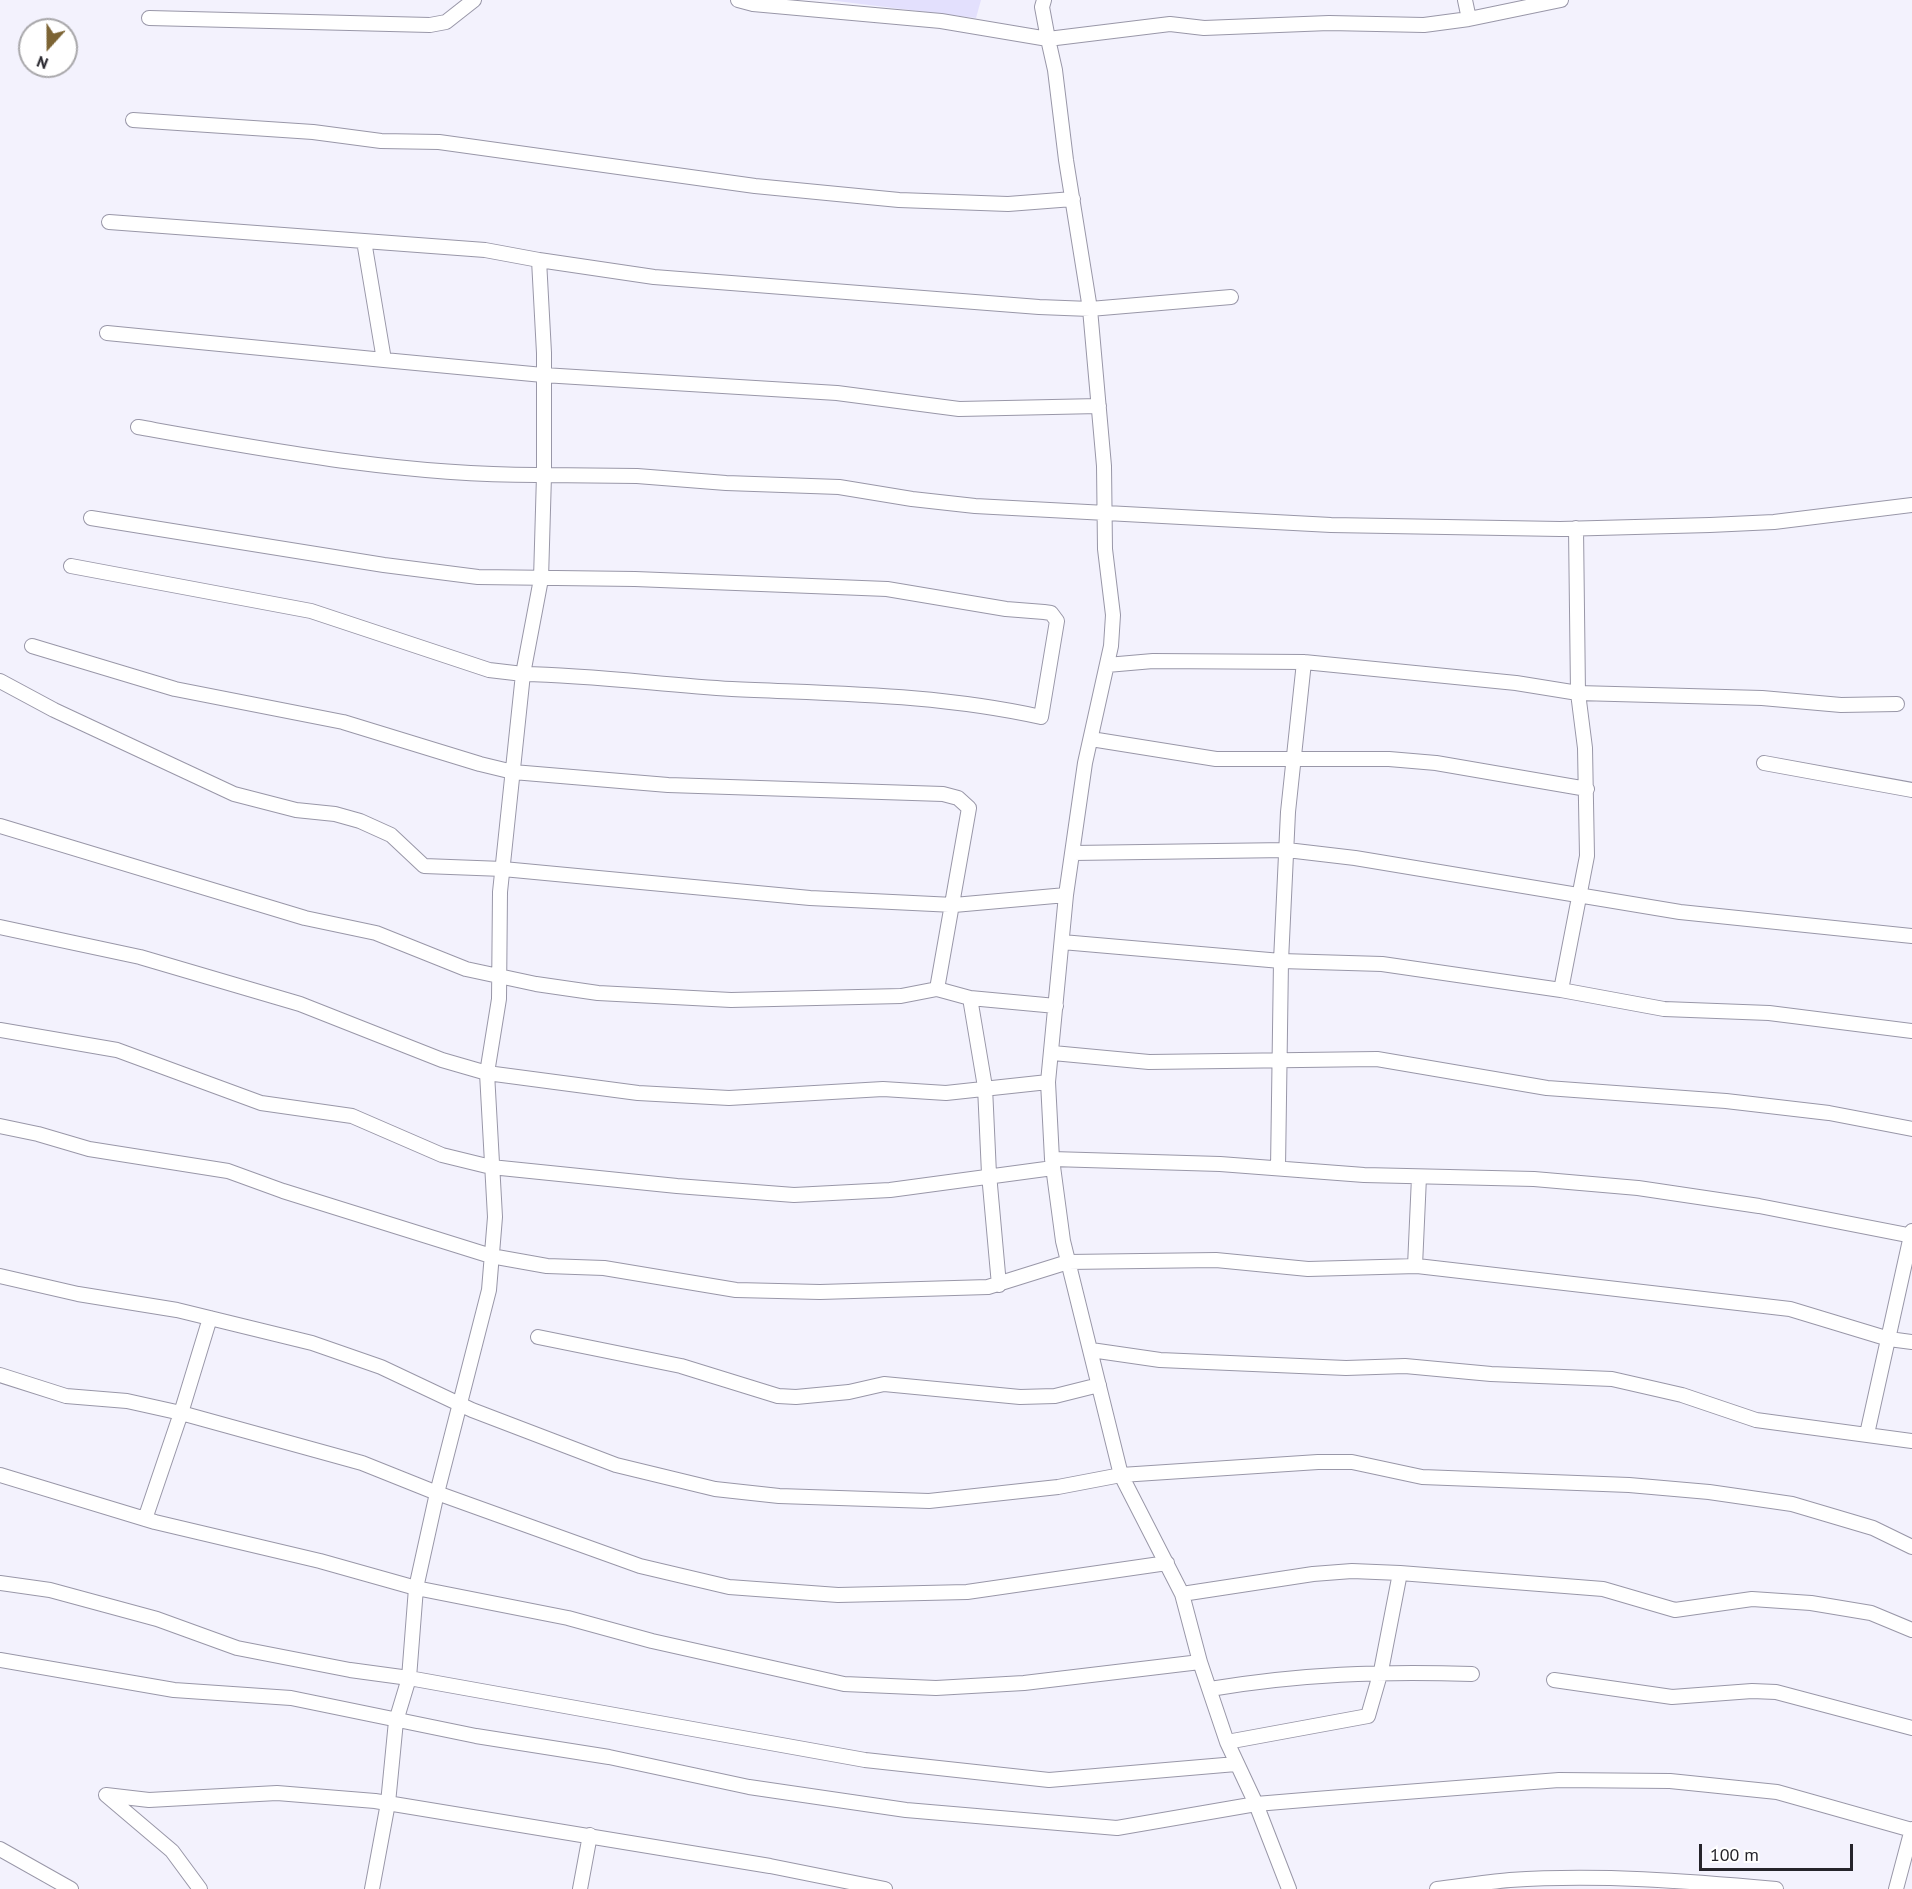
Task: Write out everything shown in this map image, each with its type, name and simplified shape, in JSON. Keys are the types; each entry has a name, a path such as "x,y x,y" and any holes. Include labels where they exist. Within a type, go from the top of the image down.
{"street":[{"path":"149,18 430,25 447,22 474,0"},
{"path":"738,0 753,4 941,21 1048,39 1170,24 1204,28 1329,23 1424,25 1469,19 1561,0"},
{"path":"1044,0 1042,8 1055,70 1072,199 1090,309 1104,466 1105,549 1113,615 1107,664 1091,739 1066,895 1053,1053 1048,1082 1053,1163 1068,1262 1121,1475 1182,1594 1200,1662 1227,1742 1256,1804 1289,1889"},
{"path":"1465,0 1469,19"},
{"path":"133,120 313,132 381,141 439,142 755,186 899,201 1008,204 1072,199"},
{"path":"109,222 485,250 654,277 952,302 1090,309 1231,297"},
{"path":"364,241 384,360"},
{"path":"372,1889 388,1803 396,1721 409,1678 416,1588 437,1493 489,1290 495,1217 490,1167 487,1073 500,975 500,892 523,674 541,579 544,475 539,260"},
{"path":"107,333 543,375 837,393 959,409 1099,406"},
{"path":"138,427 369,465 462,474 637,476 726,483 839,487 975,506 1331,525 1576,528 1774,522 1912,505"},
{"path":"71,566 311,611 489,670 733,689 862,693 995,707 1041,717 1057,621 1051,614 1044,612 1006,609 887,589 647,579 478,577 384,565 91,518"},
{"path":"1561,990 1587,856 1587,789 1578,693 1576,528"},
{"path":"32,646 175,689 343,722 513,772 668,785 943,794 958,798 969,808 954,905 937,989"},
{"path":"1107,664 1153,661 1304,662 1516,683 1578,693 1762,699 1841,705 1897,704"},
{"path":"1278,1168 1281,961 1292,757 1304,662"},
{"path":"0,681 54,710 234,794 296,810 335,814 360,821 391,835 422,866 503,869 810,897 954,905 1066,895"},
{"path":"1091,739 1216,759 1292,757 1389,759 1436,763 1587,789"},
{"path":"1764,763 1912,790"},
{"path":"0,826 305,918 376,933 466,969 598,993 731,1000 901,996 937,989 970,998 1056,1006"},
{"path":"1073,853 1287,850 1355,858 1734,919 1912,936"},
{"path":"0,927 140,957 289,1000 442,1060 487,1073 638,1093 729,1098 883,1089 946,1093 1048,1082"},
{"path":"1062,942 1281,961 1382,964 1561,990 1664,1008 1769,1013 1912,1031"},
{"path":"970,998 985,1087 989,1174 999,1286"},
{"path":"0,1030 117,1050 261,1103 352,1116 442,1155 490,1167 794,1195 890,1190 1053,1163 1278,1168 1419,1177 1534,1179 1638,1188 1759,1206 1912,1234 1867,1434"},
{"path":"1053,1053 1149,1062 1377,1059 1548,1088 1726,1101 1829,1113 1912,1129"},
{"path":"0,1126 89,1149 228,1172 491,1256 547,1266 604,1268 745,1290 820,1292 999,1286 1068,1262 1216,1260 1308,1269 1415,1266 1790,1309 1888,1339 1912,1342"},
{"path":"1415,1266 1419,1177"},
{"path":"0,1276 210,1318 312,1343 381,1367 461,1405 616,1466 716,1489 780,1496 928,1501 1058,1487 1121,1475 1352,1462 1422,1477 1629,1485 1709,1492 1792,1504 1873,1528 1912,1547"},
{"path":"145,1519 210,1318"},
{"path":"538,1336 681,1366 778,1396 840,1393 884,1384 1020,1397 1055,1396 1099,1385"},
{"path":"1091,1350 1160,1360 1346,1368 1405,1366 1491,1374 1612,1380 1682,1395 1756,1420 1912,1441"},
{"path":"0,1375 66,1396 127,1401 181,1413 362,1463 437,1493 640,1566 729,1587 838,1595 967,1592 1167,1563"},
{"path":"0,1475 145,1519 320,1561 416,1588 568,1618 652,1641 844,1684 936,1688 1024,1683 1200,1662"},
{"path":"1182,1594 1313,1574 1352,1571 1400,1573 1603,1589 1675,1610 1752,1599 1811,1604 1871,1614 1912,1630"},
{"path":"1227,1742 1368,1716 1381,1671 1400,1573"},
{"path":"0,1582 50,1590 158,1619 237,1648 350,1670 409,1678 865,1760 1037,1779 1236,1764"},
{"path":"0,1660 174,1690 291,1698 396,1721 609,1757 749,1787 906,1810 1117,1828 1256,1804 1559,1780 1670,1781 1777,1792 1912,1829 1896,1889"},
{"path":"1210,1689 1281,1677 1381,1671 1472,1674"},
{"path":"1554,1680 1672,1697 1776,1692 1912,1728"},
{"path":"200,1889 172,1851 106,1796 149,1800 277,1793 388,1803 590,1835 885,1889"},
{"path":"580,1889 590,1835"},
{"path":"0,1849 71,1889"},
{"path":"1437,1889 1510,1880 1655,1880 1776,1889"}],"shaded area":[{"path":"828,0 981,0 976,18"}]}
